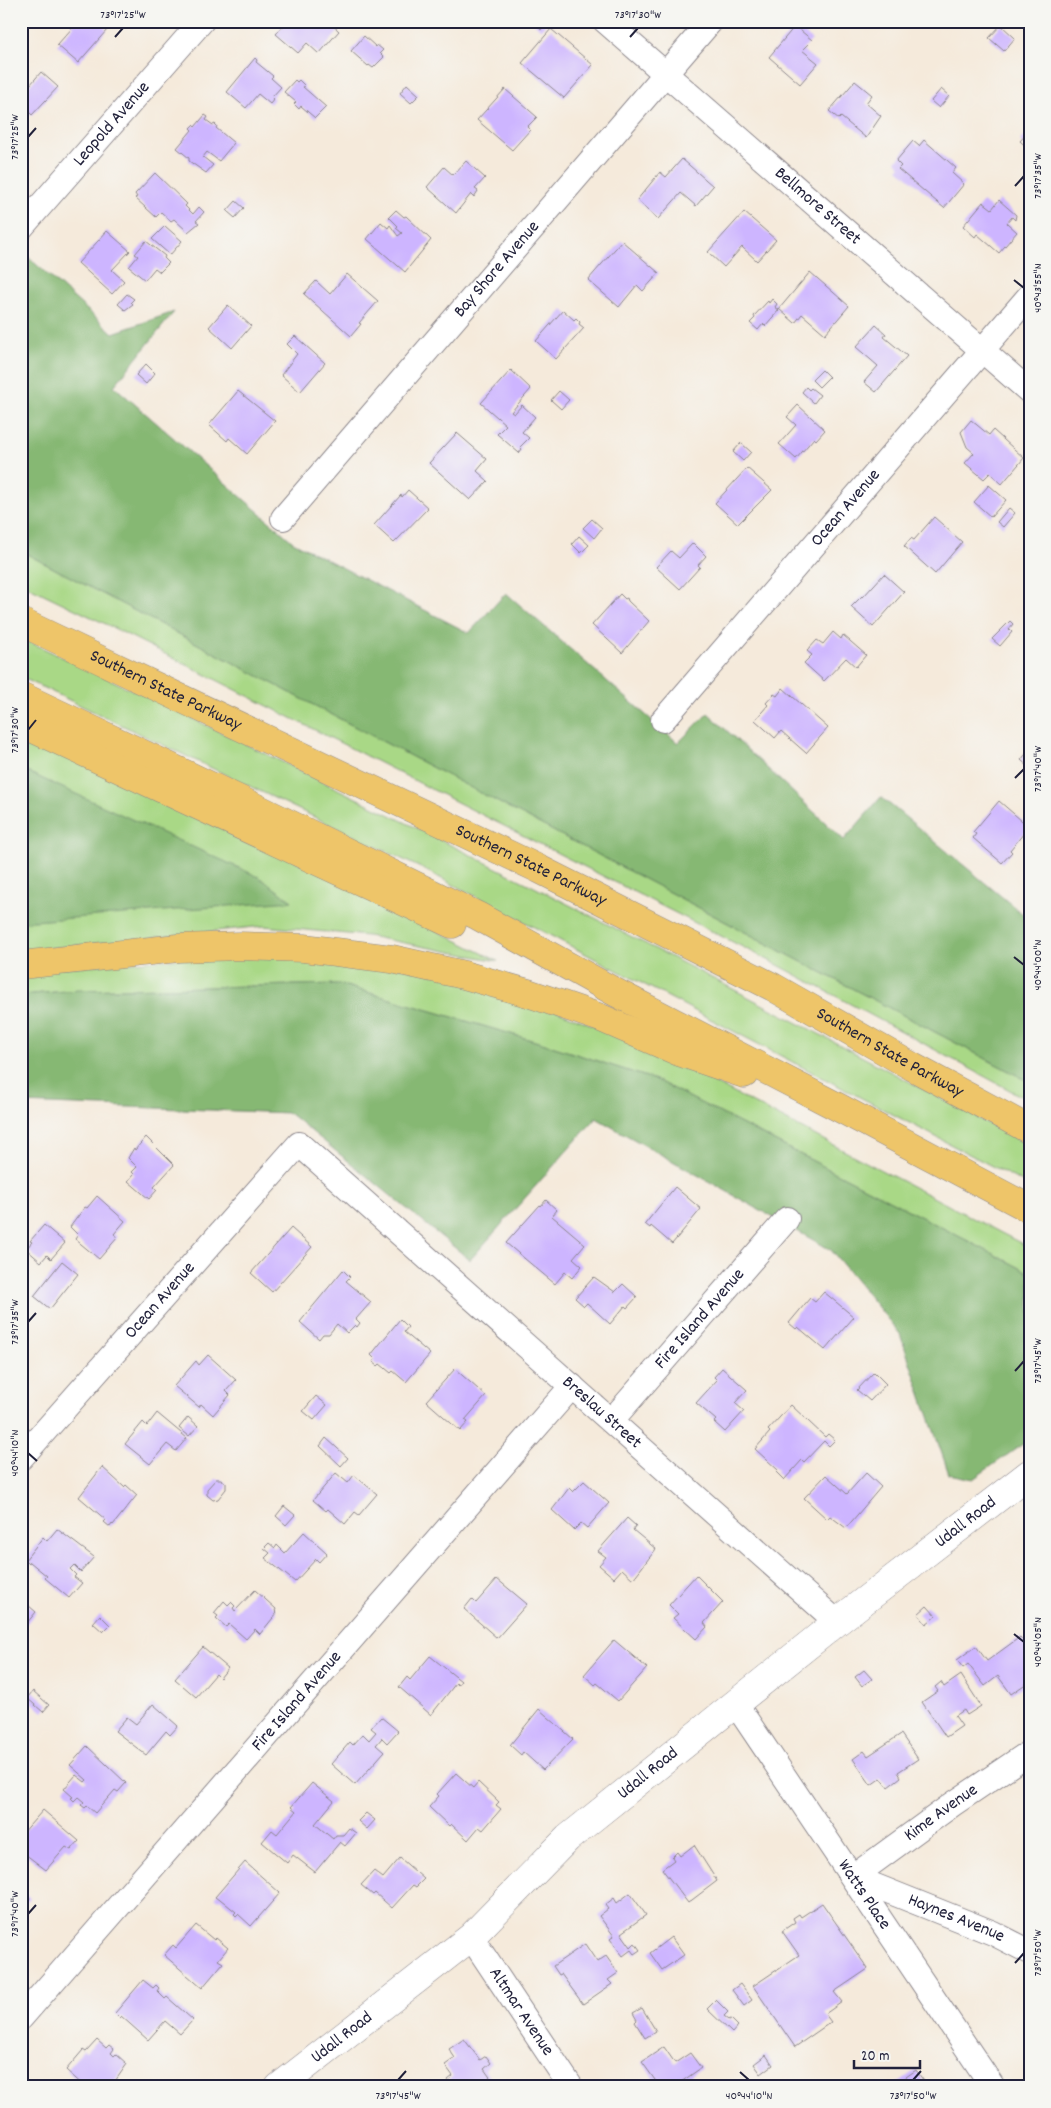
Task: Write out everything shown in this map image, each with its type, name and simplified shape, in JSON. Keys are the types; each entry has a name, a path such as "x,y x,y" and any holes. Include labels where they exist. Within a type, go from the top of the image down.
{"highway":[{"name":"Southern State Parkway","path":"21,622 530,865 764,982 913,1067 1030,1130"},
{"path":"21,696 256,807 469,912 615,992 1030,1209"},
{"path":"21,723 469,932 615,992"},
{"path":"21,965 178,948 240,946 323,950 392,959 464,975 528,993 601,1018 679,1052 832,1104"}],"street":[{"name":"Leopold Avenue","path":"21,228 202,21"},
{"name":"Bellmore Street","path":"605,21 1030,392"},
{"name":"Bay Shore Avenue","path":"283,518 711,21"},
{"name":"Ocean Avenue","path":"663,720 1030,295"},
{"name":"Ocean Avenue","path":"21,1458 299,1144"},
{"name":"Breslau Street","path":"299,1144 612,1420 837,1622"},
{"name":"Fire Island Avenue","path":"612,1420 787,1219"},
{"name":"Fire Island Avenue","path":"21,2018 572,1386"},
{"name":"Udall Road","path":"279,2087 471,1937 568,1838 837,1622 1030,1473"},
{"name":"Watts Place","path":"735,1703 993,2087"},
{"name":"Kime Avenue","path":"853,1877 953,1804 1030,1752"},
{"name":"Haynes Avenue","path":"853,1877 993,1933 1030,1952"},
{"name":"Altmar Avenue","path":"471,1937 571,2087"}],"green space":[{"path":"28,257 113,333 174,312 114,386 293,542 469,633 506,593 678,743 708,713 844,840 881,797 1030,920 1030,1082 21,551 21,263"},
{"path":"21,551 1030,1082 1030,1101 780,966 118,630 21,583"},
{"path":"21,638 276,759 529,884 1030,1146 1030,1186 425,870 21,677"},
{"path":"21,735 311,868 498,961 368,936 264,926 21,951"},
{"path":"21,769 259,877 292,901 21,922"},
{"path":"286,950 481,980 642,1045 1030,1248 1030,1273 656,1080 545,1044 339,984 78,990 21,995 21,971"},
{"path":"339,984 545,1044 656,1080 1030,1273 1030,1439 973,1479 949,1474 900,1334 831,1250 596,1118 470,1260 289,1113 21,1103 21,995 78,990"}],"building":[{"path":"69,21 97,21 107,30 78,63 57,45 74,26"},
{"path":"288,21 328,21 339,31 319,54 307,43 298,53 276,34"},
{"path":"532,21 548,21 541,30"},
{"path":"1001,25 1015,38 1004,51 989,38"},
{"path":"795,26 812,40 802,50 818,63 800,84 769,57"},
{"path":"551,29 593,65 564,98 522,63"},
{"path":"364,36 376,47 377,45 383,50 380,53 384,57 373,68 351,51"},
{"path":"255,58 256,62 273,76 271,78 281,87 272,97 274,99 270,104 258,94 246,108 227,92"},
{"path":"41,72 58,87 32,115 21,104 21,77 30,85"},
{"path":"295,80 297,82 299,80 305,86 303,87 326,107 315,118 301,106 299,109 294,104 296,102 284,92"},
{"path":"855,81 872,95 866,103 881,116 866,138 841,117 839,119 829,111"},
{"path":"407,84 419,95 411,103 400,93"},
{"path":"505,89 537,117 527,127 530,130 512,150 477,120"},
{"path":"941,89 949,96 939,108 931,101"},
{"path":"205,115 208,117 206,120 213,125 215,124 216,128 234,143 219,161 207,152 203,157 213,165 206,173 189,161 189,158 177,148 192,130 190,128 193,125 195,127"},
{"path":"1030,130 1030,150 1020,141"},
{"path":"924,140 956,168 952,173 964,184 944,208 898,169 901,166 896,161 913,141 919,146"},
{"path":"682,159 713,186 696,206 681,193 658,219 637,200 660,172 666,177"},
{"path":"466,161 485,178 475,189 478,191 474,197 471,194 456,213 427,187 444,167 453,175"},
{"path":"155,173 187,204 185,206 193,214 199,207 204,212 196,221 199,223 188,232 174,219 171,221 161,212 156,217 135,198 137,197 135,194"},
{"path":"999,200 1016,215 1015,220 1012,217 1007,223 1017,232 999,253 977,234 975,237 963,226 983,202 992,209"},
{"path":"236,201 244,208 235,218 227,211"},
{"path":"396,210 404,217 406,216 431,240 405,272 367,239 381,222 388,228 390,225 398,236 402,233 396,228 398,226 389,217"},
{"path":"744,212 776,240 757,261 742,247 724,267 708,252"},
{"path":"165,226 182,241 170,255 152,239"},
{"path":"107,231 130,251 112,270 124,281 112,294 78,263"},
{"path":"146,241 165,256 164,258 169,263 160,272 155,268 145,280 129,267 138,256 135,254"},
{"path":"622,241 659,273 643,291 637,285 619,307 588,280"},
{"path":"810,272 849,306 825,334 802,314 795,323 779,309"},
{"path":"347,274 378,301 359,323 361,324 351,336 304,294 316,281 330,294"},
{"path":"127,294 134,299 131,302 133,304 125,310 118,304"},
{"path":"772,299 777,304 775,307 779,310 765,326 763,324 758,330 750,323 755,318 754,316"},
{"path":"228,305 251,326 232,348 209,327"},
{"path":"563,310 574,320 576,318 584,328 556,359 536,341"},
{"path":"876,325 886,334 884,337 907,356 876,392 864,382 878,366 856,347"},
{"path":"295,336 325,363 300,392 281,375 297,354 287,344"},
{"path":"146,364 155,373 146,384 136,375"},
{"path":"511,370 531,389 511,412 514,414 522,405 535,417 522,432 529,438 520,447 522,449 519,453 497,434 506,425 481,403"},
{"path":"822,370 829,377 819,387 812,380"},
{"path":"806,387 809,390 811,388 820,395 814,403 802,392"},
{"path":"238,391 275,421 247,454 229,438 227,441 209,425"},
{"path":"559,391 569,400 561,409 551,400"},
{"path":"798,405 825,430 816,440 814,438 796,459 779,444 796,425 787,417"},
{"path":"971,420 989,435 993,430 1024,458 1002,484 990,473 984,479 965,463 974,453 967,447 961,432"},
{"path":"457,433 487,459 477,471 488,481 470,500 429,463"},
{"path":"741,443 751,452 743,461 733,452"},
{"path":"747,468 772,490 738,524 715,503"},
{"path":"989,485 1006,500 991,517 974,502"},
{"path":"408,490 428,508 394,543 374,525 401,495 402,497"},
{"path":"1009,508 1015,513 1003,527 997,522"},
{"path":"934,517 962,542 935,574 904,546 911,538 914,540"},
{"path":"592,519 602,528 594,538 583,528"},
{"path":"579,536 589,545 581,553 572,544"},
{"path":"693,543 706,556 698,565 700,567 680,589 656,567 671,551 679,558"},
{"path":"884,574 904,592 873,627 851,607"},
{"path":"620,594 625,599 627,598 649,621 622,653 592,625"},
{"path":"1010,621 1013,624 1009,629 1012,632 1000,646 992,639"},
{"path":"833,632 841,639 843,635 866,655 856,667 846,658 824,681 804,663 812,655 807,651 817,640 823,644"},
{"path":"783,688 828,728 806,753 781,731 775,738 755,720 768,705 766,703 774,694 777,696"},
{"path":"1030,749 1030,768 1021,760"},
{"path":"999,801 1029,827 1002,863 973,838 976,834 973,832"},
{"path":"146,1137 174,1165 154,1187 157,1190 149,1199 128,1181 134,1174 132,1172 137,1167 128,1158 134,1148 135,1150"},
{"path":"675,1187 701,1209 672,1244 651,1226 650,1228 645,1224"},
{"path":"97,1196 125,1221 114,1234 118,1237 99,1259 75,1239 78,1235 70,1227 85,1207 87,1208"},
{"path":"546,1200 557,1210 552,1216 585,1244 573,1258 582,1266 572,1278 565,1272 555,1284 506,1243"},
{"path":"44,1225 65,1243 51,1259 47,1255 41,1262 26,1249 32,1242 30,1241"},
{"path":"291,1228 312,1247 272,1292 251,1273"},
{"path":"62,1261 78,1274 50,1309 34,1296"},
{"path":"343,1270 350,1277 346,1281 371,1302 356,1319 360,1323 357,1327 355,1325 347,1333 337,1324 329,1334 323,1334 319,1339 300,1322"},
{"path":"594,1277 615,1292 623,1284 637,1297 627,1308 625,1306 610,1324 587,1303 584,1306 575,1298"},
{"path":"824,1292 854,1317 825,1350 798,1327 796,1329 789,1323 810,1298 815,1302"},
{"path":"400,1319 408,1327 404,1332 430,1354 406,1382 393,1371 391,1373 380,1364 378,1366 373,1362 375,1359 371,1355"},
{"path":"21,1327 28,1333 21,1341"},
{"path":"208,1355 236,1380 226,1391 230,1395 213,1415 201,1404 199,1407 174,1386 196,1361 199,1365"},
{"path":"722,1368 747,1390 735,1403 744,1411 725,1432 714,1422 716,1420 696,1403 717,1380 714,1377"},
{"path":"455,1369 486,1396 465,1420 468,1422 460,1431 426,1401"},
{"path":"874,1372 886,1384 870,1401 857,1390"},
{"path":"316,1396 327,1405 314,1420 303,1411"},
{"path":"791,1405 825,1437 828,1434 835,1440 829,1446 824,1441 804,1462 802,1460 784,1480 776,1472 778,1470 755,1449 770,1432 768,1430"},
{"path":"157,1413 187,1438 176,1451 167,1444 150,1464 125,1444 143,1422 147,1426"},
{"path":"188,1417 198,1426 189,1436 179,1428"},
{"path":"326,1438 348,1458 341,1466 320,1446"},
{"path":"102,1467 124,1487 126,1485 137,1495 110,1527 104,1522 106,1520 79,1497"},
{"path":"336,1473 348,1483 354,1475 377,1494 359,1515 355,1512 345,1524 328,1509 326,1511 313,1500"},
{"path":"866,1473 881,1487 846,1528 830,1516 827,1519 804,1498 826,1475 847,1494"},
{"path":"216,1479 221,1479 226,1483 226,1489 218,1499 213,1500 207,1495 207,1489"},
{"path":"584,1481 609,1503 587,1528 581,1523 574,1530 552,1510 569,1488 573,1492"},
{"path":"284,1506 295,1515 286,1525 276,1516"},
{"path":"627,1518 636,1526 633,1530 656,1549 633,1579 622,1569 614,1578 599,1565 606,1557 598,1551"},
{"path":"57,1529 94,1557 81,1572 74,1565 70,1569 76,1575 74,1577 82,1583 69,1598 45,1578 47,1576 25,1560 43,1537 47,1541"},
{"path":"304,1532 327,1553 319,1562 316,1559 295,1582 265,1558 270,1553 264,1548 269,1543 275,1548 277,1545 285,1553"},
{"path":"696,1575 723,1602 704,1623 707,1627 696,1639 673,1618 678,1614 669,1605"},
{"path":"497,1579 527,1604 497,1638 464,1609 472,1599 476,1603"},
{"path":"255,1590 276,1609 277,1613 260,1634 255,1629 246,1639 229,1624 226,1627 216,1618 218,1616 214,1613 224,1601 228,1605 231,1602 235,1606 233,1608 235,1611"},
{"path":"21,1599 36,1612 21,1630"},
{"path":"927,1606 936,1616 926,1624 918,1614"},
{"path":"100,1615 110,1625 103,1632 93,1623"},
{"path":"1020,1637 1030,1650 1030,1681 1011,1694 998,1676 985,1686 968,1664 963,1668 957,1660 976,1646 987,1661"},
{"path":"614,1640 647,1668 618,1701 597,1683 595,1685 584,1675"},
{"path":"203,1647 228,1668 220,1678 216,1674 196,1697 175,1679"},
{"path":"430,1656 461,1681 458,1685 456,1683 431,1715 399,1687 407,1677 410,1680"},
{"path":"864,1670 872,1679 862,1686 855,1677"},
{"path":"961,1675 981,1706 967,1715 964,1710 955,1716 962,1726 946,1737 922,1702 938,1691 935,1687 941,1682 944,1687"},
{"path":"33,1691 49,1705 43,1712 27,1698"},
{"path":"153,1704 178,1726 170,1735 166,1731 146,1755 115,1731 127,1717 136,1724"},
{"path":"539,1709 573,1739 543,1770 523,1752 521,1755 510,1745"},
{"path":"381,1717 398,1731 387,1743 382,1738 376,1745 384,1752 355,1785 331,1764 350,1742 353,1745 363,1734 369,1740 376,1732 371,1728"},
{"path":"901,1734 918,1759 898,1772 901,1777 888,1787 881,1778 871,1785 853,1759 864,1751 868,1756"},
{"path":"87,1746 126,1783 118,1792 115,1790 95,1813 87,1806 85,1808 81,1805 84,1802 78,1797 74,1801 71,1798 73,1797 64,1789 76,1775 85,1782 87,1780 70,1765"},
{"path":"456,1773 473,1788 478,1782 499,1802 496,1805 501,1809 483,1830 479,1827 468,1840 451,1824 449,1826 429,1807 439,1796 437,1794"},
{"path":"312,1783 334,1801 315,1824 333,1839 336,1835 343,1835 349,1828 356,1833 345,1846 340,1842 315,1872 293,1855 287,1863 262,1842 272,1830 277,1834 296,1811 291,1807"},
{"path":"43,1810 79,1841 71,1850 66,1847 46,1870 21,1851 21,1839 24,1836 22,1834"},
{"path":"366,1813 375,1820 367,1829 358,1821"},
{"path":"694,1845 717,1881 688,1903 662,1869 674,1860 672,1857 677,1852 680,1856"},
{"path":"400,1858 424,1879 416,1887 413,1885 392,1908 375,1893 373,1895 361,1885 374,1871 383,1878"},
{"path":"245,1862 280,1893 251,1926 238,1914 236,1916 234,1914 236,1912 215,1897"},
{"path":"21,1891 30,1898 21,1908"},
{"path":"630,1893 646,1915 621,1933 631,1947 635,1943 640,1950 634,1954 631,1950 623,1956 610,1939 614,1936 599,1916 608,1909 605,1905 614,1898 617,1903"},
{"path":"822,1903 868,1969 834,1992 842,2002 825,2014 831,2022 795,2047 753,1986 799,1955 782,1931 795,1922 793,1918 799,1914 801,1917"},
{"path":"196,1925 214,1940 216,1938 228,1948 218,1960 223,1963 202,1988 164,1955 173,1945 176,1948"},
{"path":"671,1937 684,1955 662,1970 650,1953"},
{"path":"585,1944 597,1962 606,1956 618,1973 608,1980 612,1984 583,2004 553,1966"},
{"path":"143,1980 153,1988 156,1985 159,1988 157,1991 165,1999 167,1997 193,2020 180,2034 165,2021 148,2040 115,2013"},
{"path":"740,1984 752,2000 744,2006 732,1990"},
{"path":"716,2000 728,2012 724,2016 729,2020 731,2019 738,2026 732,2033 707,2009"},
{"path":"642,2008 656,2031 645,2038 635,2022 637,2020 633,2013"},
{"path":"464,2039 480,2060 486,2056 491,2063 484,2069 497,2087 449,2087 451,2085 448,2080 453,2076 445,2065 455,2058 449,2049"},
{"path":"97,2040 106,2048 109,2045 114,2049 111,2053 114,2056 116,2054 127,2064 111,2087 85,2087 66,2070 83,2050 86,2052"},
{"path":"664,2047 675,2063 690,2053 701,2068 674,2087 660,2087 642,2062"},
{"path":"766,2055 773,2065 761,2074 754,2064"},
{"path":"916,2070 928,2087 892,2087"}]}
